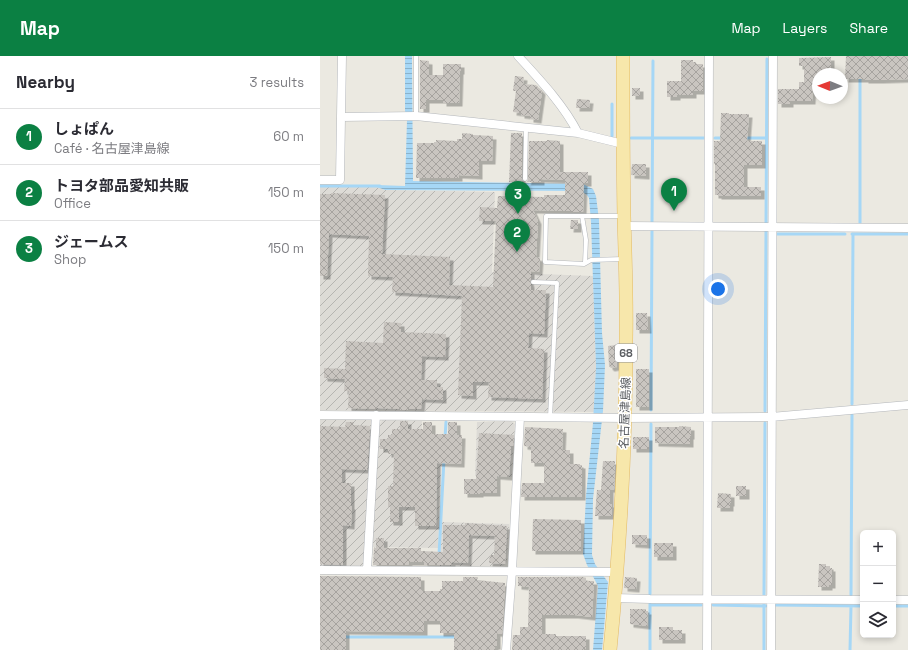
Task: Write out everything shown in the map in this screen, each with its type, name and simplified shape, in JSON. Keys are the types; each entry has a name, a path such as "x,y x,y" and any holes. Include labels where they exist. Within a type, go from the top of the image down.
{"main road":[{"name":"名古屋津島線","path":"610,650 622,507 625,418 626,338 623,144 624,56"}],"street":[{"path":"320,180 340,180 342,56"},
{"path":"518,56 550,92 571,120 578,134"},
{"path":"707,650 710,56"},
{"path":"770,650 773,56"},
{"path":"341,116 415,116 578,134 623,144"},
{"path":"624,221 709,227 908,228"},
{"path":"320,415 771,418 908,405"},
{"path":"367,570 376,415"},
{"path":"506,650 512,571 520,417"},
{"path":"320,570 617,572"},
{"path":"615,598 707,600 860,600"},
{"path":"896,600 908,600"}],"lane":[{"path":"415,116 416,57"},
{"path":"525,179 526,128"},
{"path":"624,221 602,216 546,216 545,262 584,264 591,260 625,259"},
{"path":"582,216 586,240 586,263"},
{"path":"533,282 557,283 550,417"}],"shaded area":[{"path":"320,187 377,187 385,190 495,192 492,272 593,276 596,367 594,412 320,410"},
{"path":"320,420 372,420 364,563 361,566 320,566"},
{"path":"382,420 422,421 421,454 442,455 438,548 372,547 379,426"},
{"path":"511,421 515,424 512,477 475,476 477,422"},
{"path":"442,522 509,524 507,562 503,566 440,566"}],"water":[{"path":"405,56 412,56 413,181 583,184 593,189 596,196 599,220 602,333 605,365 603,411 593,499 592,555 595,564 608,582 602,650 593,650 598,586 583,554 596,367 589,198 581,191 385,190 377,187 377,185 405,186 407,120 405,111"}],"building":[{"path":"846,56 908,56 908,79 848,79 848,68 845,68"},
{"path":"831,57 831,68 812,68 812,101 790,101 790,104 778,104 778,89 799,89 799,82 804,82 804,66 799,66 799,58"},
{"path":"420,60 429,61 429,75 443,75 443,64 461,64 459,103 443,103 443,100 426,100 426,109 420,109"},
{"path":"681,60 693,60 696,64 703,64 703,91 693,91 693,95 677,95 677,97 667,97 667,81 681,81"},
{"path":"515,76 524,77 523,84 536,85 542,91 538,120 530,119 530,116 521,115 521,113 513,112 516,91 513,91"},
{"path":"632,88 640,88 640,96 632,96"},
{"path":"577,99 590,100 589,108 576,108"},
{"path":"721,113 749,114 747,141 762,141 762,165 744,165 744,187 761,187 761,196 715,195 714,141 720,141"},
{"path":"462,133 493,136 492,161 479,161 479,176 459,175 459,178 416,178 417,143 434,143 436,140 457,141 457,139 462,139"},
{"path":"511,133 522,133 523,182 509,182"},
{"path":"529,141 560,141 560,172 588,172 588,183 584,183 583,212 533,210 538,221 536,257 540,258 539,272 531,271 531,290 546,290 544,334 529,333 528,348 544,349 542,399 488,397 489,382 473,382 473,396 458,395 462,296 392,292 393,277 368,276 369,236 329,234 327,276 320,276 320,194 385,195 382,254 450,257 449,285 493,287 496,221 479,221 480,207 497,208 498,196 544,197 544,195 565,195 565,180 541,179 541,182 527,182"},
{"path":"632,164 646,164 646,176 631,175"},
{"path":"571,220 578,220 578,229 570,229"},
{"path":"636,313 647,313 648,330 636,330"},
{"path":"384,322 401,323 401,332 446,334 445,357 422,356 421,380 437,380 437,387 443,387 443,400 422,399 421,409 400,410 348,408 349,391 344,391 345,379 324,378 324,368 345,369 346,341 383,343"},
{"path":"616,345 617,367 611,368 609,366 608,346"},
{"path":"636,369 649,369 649,407 636,407"},
{"path":"400,421 408,421 408,429 423,429 423,422 432,422 432,434 448,434 448,422 457,422 457,435 462,435 461,464 437,463 436,526 415,526 415,507 399,507 399,522 390,522 388,486 393,486 394,454 388,454 388,449 380,449 380,439 388,439 388,435 392,435 392,429 400,429"},
{"path":"346,422 354,422 353,425 370,426 367,470 342,469 342,483 351,483 352,506 351,526 343,525 343,565 320,564 320,426 345,427"},
{"path":"525,427 563,429 562,450 570,450 570,464 582,465 582,497 521,497 522,483 544,483 544,463 531,463 531,447 524,446"},
{"path":"655,427 691,427 690,444 655,443"},
{"path":"479,433 514,435 513,446 511,446 509,477 497,476 497,493 464,494 464,479 476,479"},
{"path":"633,437 649,437 649,449 633,449"},
{"path":"603,461 615,461 614,490 610,489 612,516 595,516 597,490 601,490"},
{"path":"736,486 746,486 746,496 736,496"},
{"path":"718,493 731,494 730,508 717,508"},
{"path":"533,519 581,520 581,551 532,551"},
{"path":"465,523 507,526 505,564 489,563 490,555 494,555 495,536 469,535 468,563 452,562 452,565 424,565 424,562 409,562 408,565 373,565 376,538 384,538 384,548 421,548 421,551 443,552 443,525 465,525"},
{"path":"632,535 647,535 647,545 632,544"},
{"path":"654,543 673,543 673,557 654,557"},
{"path":"819,564 826,564 826,566 830,566 830,568 832,568 832,585 829,585 829,587 818,587"},
{"path":"320,576 421,577 422,591 440,591 440,589 442,589 442,581 463,581 463,577 478,577 477,580 505,583 502,634 497,633 497,646 495,646 495,650 454,650 454,633 440,633 440,621 424,621 424,632 346,631 346,650 320,650"},
{"path":"518,577 583,577 586,578 586,581 594,581 592,617 575,615 542,615 542,634 556,634 556,636 586,636 586,649 512,650 513,635 520,635 520,627 528,627 529,587 518,586"},
{"path":"625,577 637,578 636,589 624,588"},
{"path":"630,609 646,609 646,611 648,611 647,626 630,624"},
{"path":"659,627 673,627 673,630 682,630 682,640 659,640"}],"waterway":[{"path":"766,224 767,59"},
{"path":"652,222 653,61"},
{"path":"860,76 860,223"},
{"path":"612,104 612,136"},
{"path":"631,138 705,138"},
{"path":"715,138 723,138"},
{"path":"744,138 766,138"},
{"path":"320,186 380,186"},
{"path":"651,410 652,231"},
{"path":"765,411 766,231"},
{"path":"776,234 845,234"},
{"path":"852,234 908,234"},
{"path":"852,404 853,234"},
{"path":"851,595 852,415"},
{"path":"445,438 446,422"},
{"path":"764,595 765,423"},
{"path":"650,594 651,424"},
{"path":"439,555 444,459"},
{"path":"650,604 650,650"},
{"path":"764,604 764,650"},
{"path":"650,605 701,605"},
{"path":"713,605 766,606"},
{"path":"775,605 860,606"},
{"path":"850,650 851,606"},
{"path":"896,606 908,606"},
{"path":"344,637 458,637"}],"place":[{"name":"しょぱん","path":"674,211"},
{"name":"ジェームス","path":"518,214"},
{"name":"トヨタ部品愛知共販","path":"517,252"}]}
